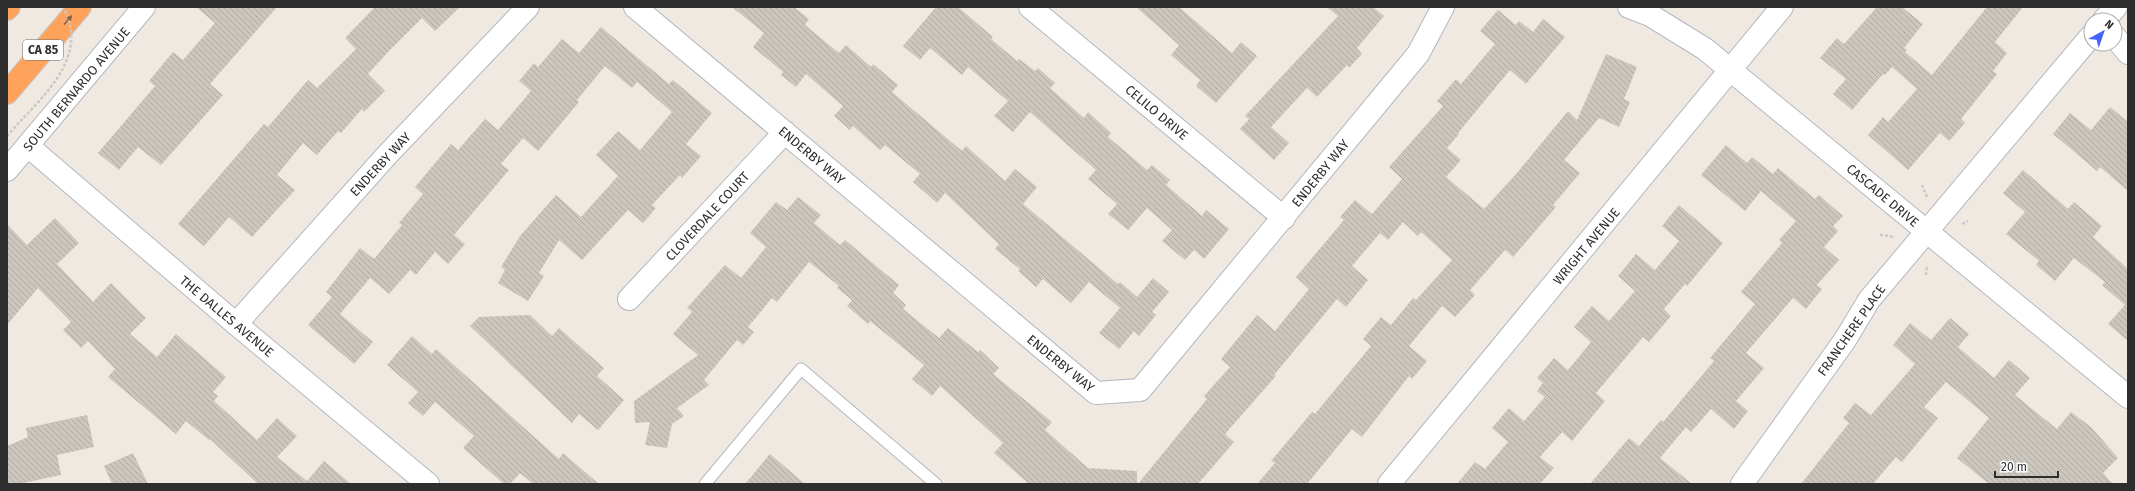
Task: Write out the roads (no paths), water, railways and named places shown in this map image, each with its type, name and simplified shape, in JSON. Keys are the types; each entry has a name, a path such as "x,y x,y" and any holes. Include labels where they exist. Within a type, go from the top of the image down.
{"highway":[{"name":"CA 85","path":"7,93 80,7"}],"street":[{"name":"SOUTH BERNARDO AVENUE","path":"7,170 144,7"},
{"name":"ENDERBY WAY","path":"236,324 387,155 528,7"},
{"name":"ENDERBY WAY","path":"635,7 1096,393 1140,390 1284,218 1418,54 1443,7"},
{"name":"CELILO DRIVE","path":"1030,7 1284,218"},
{"name":"CASCADE DRIVE","path":"1629,7 1650,15 1699,45 1731,70 2128,397"},
{"name":"WRIGHT AVENUE","path":"1389,484 1782,7"},
{"name":"FRANCHERE PLACE","path":"1742,484 1845,340 1869,300 2083,46"},
{"name":"CLOVERDALE COURT","path":"629,300 785,132"},
{"name":"THE DALLES AVENUE","path":"28,146 236,324 428,484"}],"lane":[{"path":"705,484 801,369 936,484"}]}
